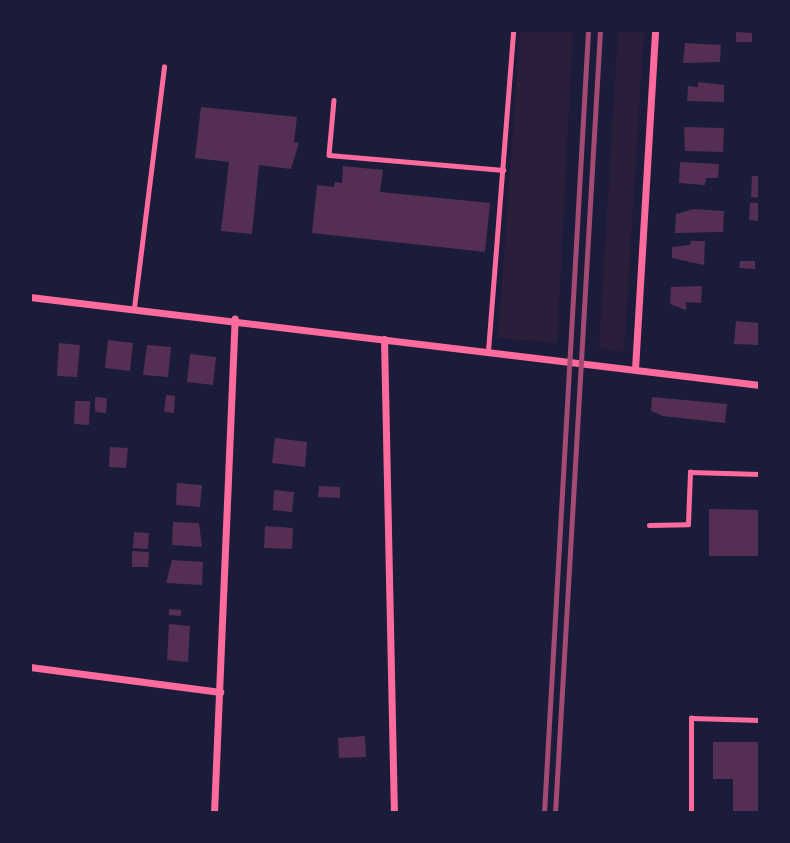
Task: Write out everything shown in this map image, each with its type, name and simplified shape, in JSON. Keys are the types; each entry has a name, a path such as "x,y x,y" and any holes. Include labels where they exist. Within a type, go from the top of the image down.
{"street":[{"path":"635,369 655,30"},
{"path":"30,297 235,318 760,385"},
{"path":"214,813 235,318"},
{"path":"384,339 394,813"},
{"path":"30,667 220,692"}],"lane":[{"path":"488,351 513,30"},
{"path":"134,308 164,66"},
{"path":"334,100 330,155 503,170"},
{"path":"649,525 688,524 690,472 760,474"},
{"path":"691,813 691,718 760,720"}],"shaded area":[{"path":"520,30 573,30 557,343 498,338"},
{"path":"618,30 644,30 624,352 599,348"}],"building":[{"path":"736,32 752,33 752,42 736,42"},
{"path":"685,43 721,45 720,62 683,63"},
{"path":"698,82 724,85 724,102 687,101 688,86 698,87"},
{"path":"201,107 297,117 294,142 299,143 291,169 259,165 252,234 221,231 229,162 195,158"},
{"path":"684,127 724,128 723,152 685,151"},
{"path":"680,162 719,164 718,178 706,178 705,185 679,183"},
{"path":"343,166 383,170 380,192 490,203 485,252 312,233 317,185 334,187 335,182 342,183"},
{"path":"752,176 760,176 760,198 751,197"},
{"path":"750,203 760,203 760,221 749,220"},
{"path":"694,209 724,211 723,232 675,233 676,214"},
{"path":"691,241 705,241 704,265 672,258 672,247 690,245"},
{"path":"740,261 755,261 755,269 739,268"},
{"path":"702,286 701,303 686,302 686,310 670,304 671,287"},
{"path":"736,321 760,323 760,345 734,344"},
{"path":"108,340 133,343 130,371 105,368"},
{"path":"59,343 80,345 77,377 57,376"},
{"path":"147,345 171,347 168,377 143,375"},
{"path":"190,354 216,357 213,385 187,382"},
{"path":"166,395 175,396 174,413 164,412"},
{"path":"95,397 107,398 106,413 95,412"},
{"path":"652,397 727,404 725,423 663,416 651,411"},
{"path":"75,401 90,401 89,425 74,424"},
{"path":"275,438 307,442 305,467 272,463"},
{"path":"110,447 128,448 126,468 109,467"},
{"path":"177,483 202,485 200,507 176,505"},
{"path":"319,486 340,487 340,498 318,497"},
{"path":"274,490 294,492 292,512 273,510"},
{"path":"709,509 760,510 760,556 709,556"},
{"path":"173,522 199,523 202,547 172,545"},
{"path":"265,526 293,528 292,549 264,548"},
{"path":"134,532 149,533 148,549 133,548"},
{"path":"132,551 149,552 148,567 132,567"},
{"path":"172,560 203,562 202,585 166,583"},
{"path":"169,609 181,610 181,616 169,615"},
{"path":"169,624 190,626 188,662 167,660"},
{"path":"365,736 366,757 339,758 338,738"},
{"path":"713,742 760,742 760,813 733,813 733,779 713,779"}],"railway":[{"path":"544,813 588,30"},
{"path":"555,813 600,30"}]}
